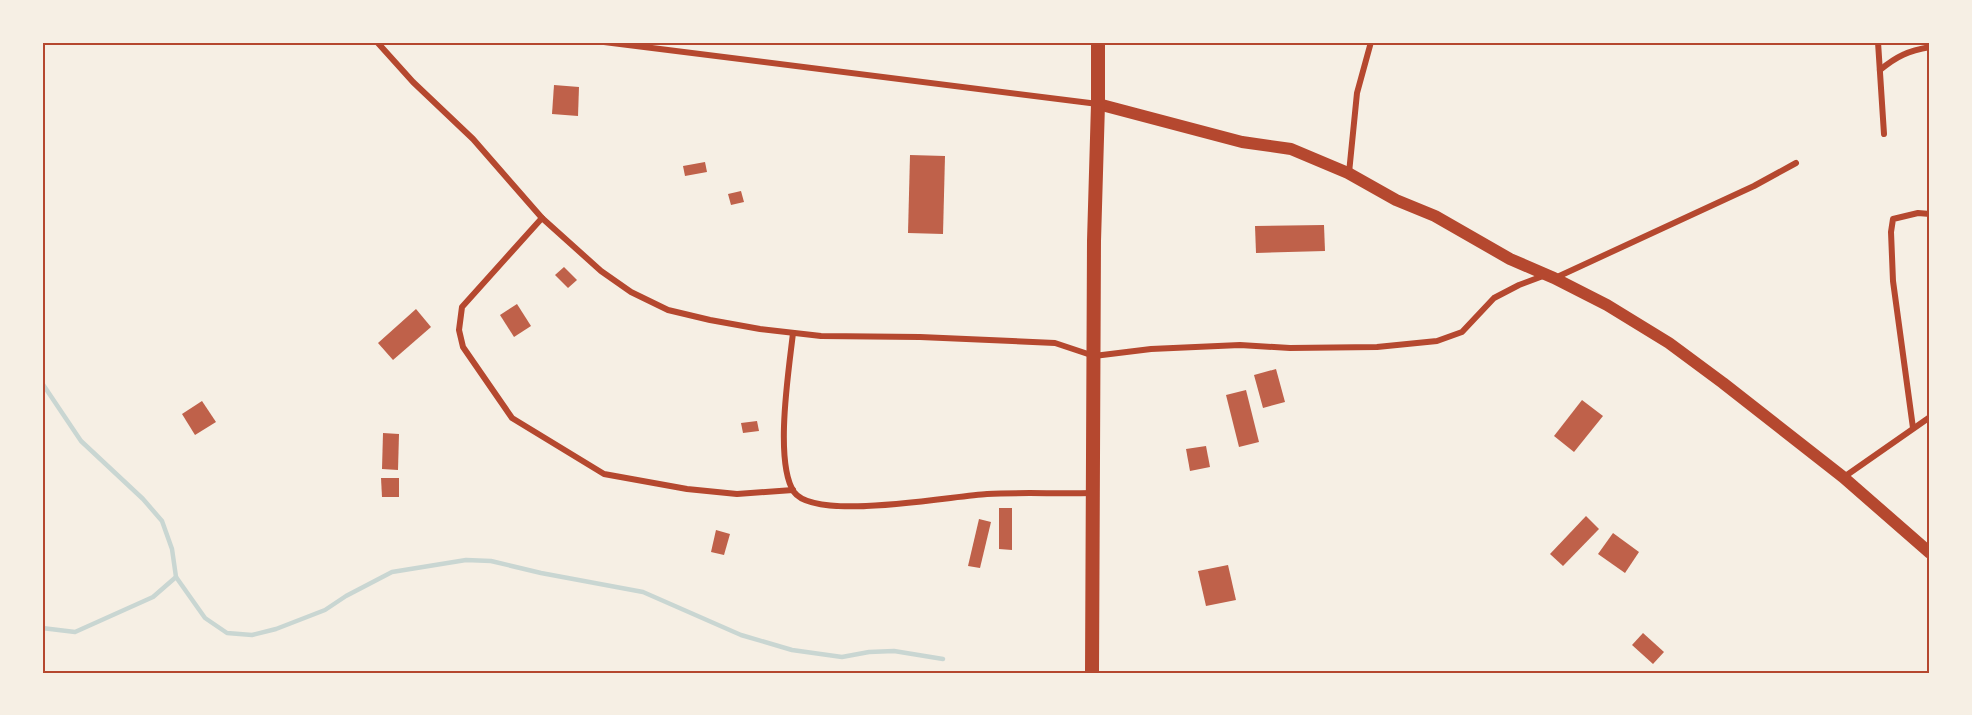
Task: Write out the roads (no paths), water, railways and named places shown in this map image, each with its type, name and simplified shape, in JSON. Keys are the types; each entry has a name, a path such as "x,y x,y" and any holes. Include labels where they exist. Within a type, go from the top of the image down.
{"highway":[{"path":"1092,673 1094,241 1098,42"}],"main road":[{"path":"1098,104 1242,142 1291,149 1348,173 1396,200 1435,216 1510,260 1550,276 1607,305 1669,343 1843,477 1930,553"}],"street":[{"path":"377,42 413,82 473,139 542,218 601,272 631,292 668,310 710,320 821,336 920,337 1055,343 1094,356 1151,349 1240,345 1290,348 1377,347 1437,341 1462,332 1494,298 1519,285 1550,276 1754,186 1796,163"},
{"path":"604,42 1098,104"},
{"path":"1348,173 1357,93 1371,42"},
{"path":"1878,42 1884,134"},
{"path":"1880,70 1898,56 1930,47"},
{"path":"1913,428 1893,281 1891,232 1893,219 1918,213 1930,214"},
{"path":"542,218 462,308 459,330 463,347 512,417 604,474 687,489 737,494 793,490"},
{"path":"793,333 784,430 785,455 793,490 806,501 848,506 887,505 987,494 1092,493"},
{"path":"1843,477 1930,417"}],"waterway":[{"path":"42,383 81,441 143,499 162,521 172,549 176,577 153,597 75,632 42,628"},
{"path":"176,577 205,618 227,633 252,635 276,629 325,610 346,596 392,572 466,560 491,561 643,592 741,635 792,650 842,657 869,652 894,651 943,659"}]}
